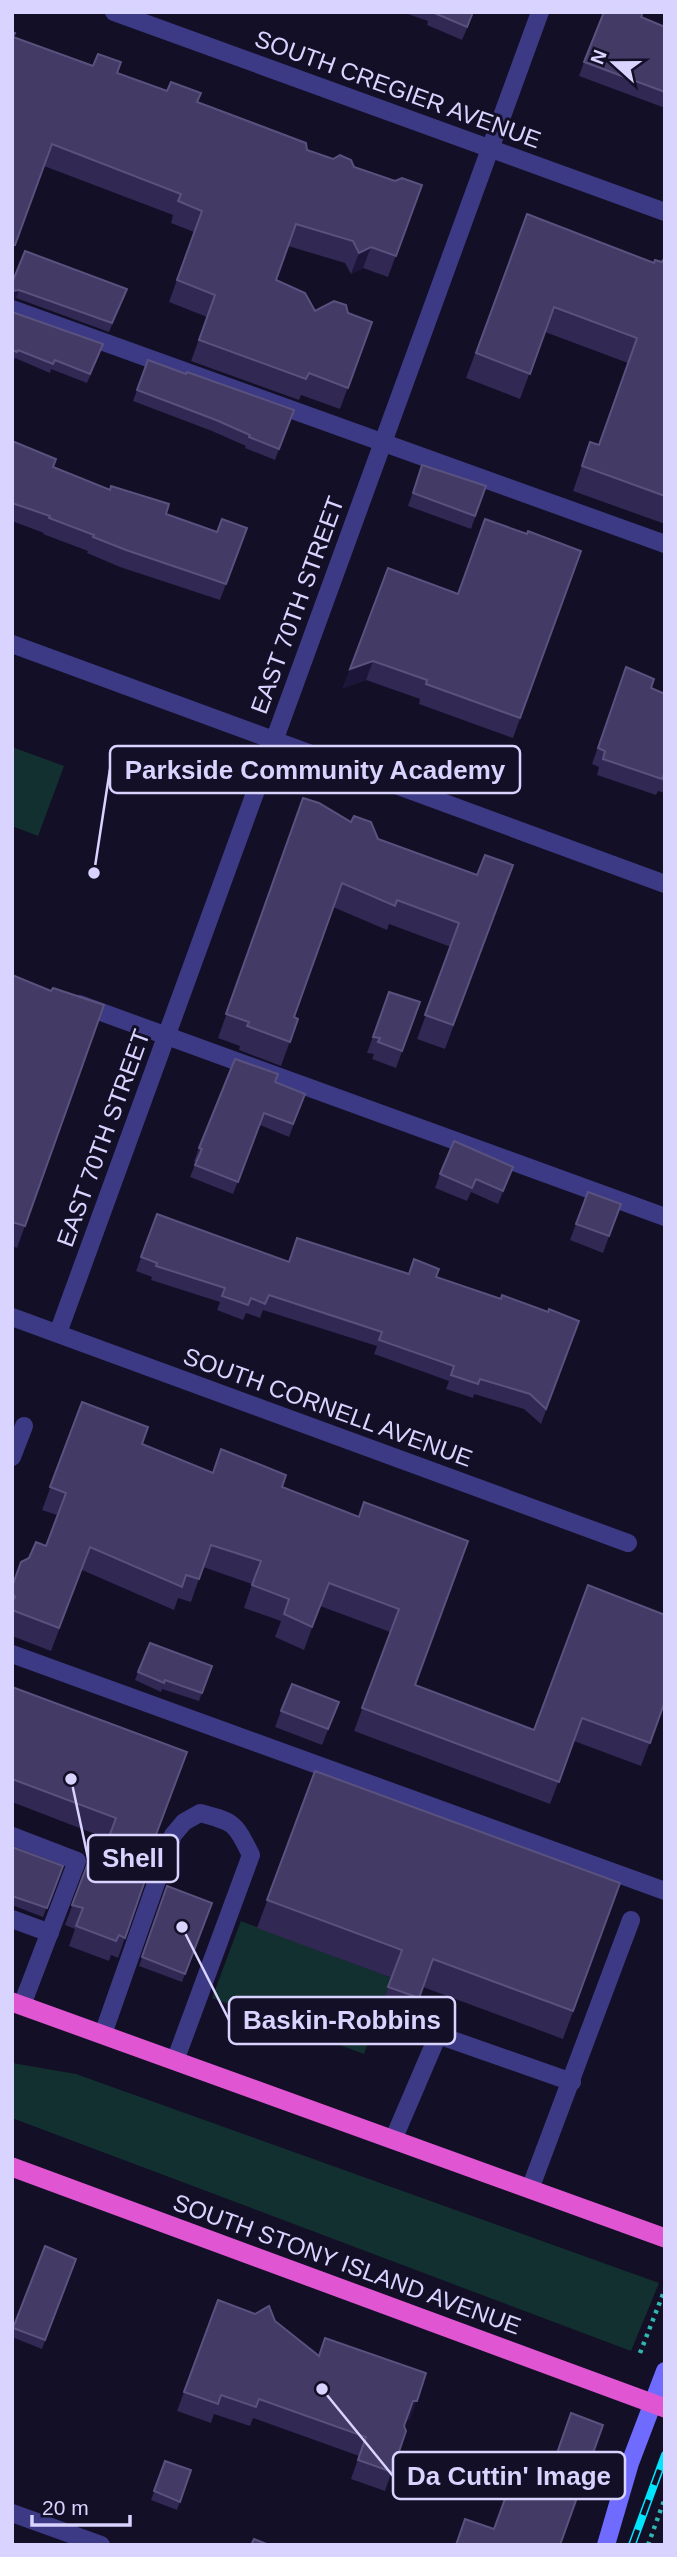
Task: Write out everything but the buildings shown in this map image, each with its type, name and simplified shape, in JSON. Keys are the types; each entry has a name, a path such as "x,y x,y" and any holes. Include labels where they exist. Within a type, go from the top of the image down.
{"highway":[{"path":"17,2003 665,2238"},
{"name":"SOUTH STONY ISLAND AVENUE","path":"12,2167 659,2405"}],"main road":[{"path":"606,2545 630,2463 659,2405 665,2371"}],"street":[{"name":"SOUTH CREGIER AVENUE","path":"114,12 665,212"},
{"name":"EAST 70TH STREET","path":"58,1333 540,12"},
{"path":"12,309 665,544"},
{"path":"12,644 665,884"},
{"path":"61,998 665,1217"},
{"name":"SOUTH CORNELL AVENUE","path":"12,1317 628,1543"},
{"path":"12,1457 24,1426"},
{"path":"12,1654 665,1891"},
{"path":"103,2035 173,1835 184,1822 200,1813 222,1819 238,1828 251,1855 175,2061"},
{"path":"12,1836 77,1861 50,1933 17,2003"},
{"path":"12,1919 50,1933"},
{"path":"530,2189 631,1920"},
{"path":"393,2140 438,2035 572,2082"},
{"path":"12,2513 101,2545"}],"path":[{"path":"640,2353 665,2289"},
{"path":"648,2545 665,2498"}],"green space":[{"path":"12,747 64,766 38,836 12,826"},
{"path":"241,1921 392,1978 364,2054 212,1998"},
{"path":"12,2063 76,2074 659,2283 631,2351 12,2118"}],"railway":[{"path":"632,2545 665,2455"}],"place":[{"name":"Parkside Community Academy","path":"94,873"},
{"name":"Shell","path":"71,1779"},
{"name":"Baskin-Robbins","path":"182,1927"},
{"name":"Da Cuttin' Image","path":"322,2389"}]}
